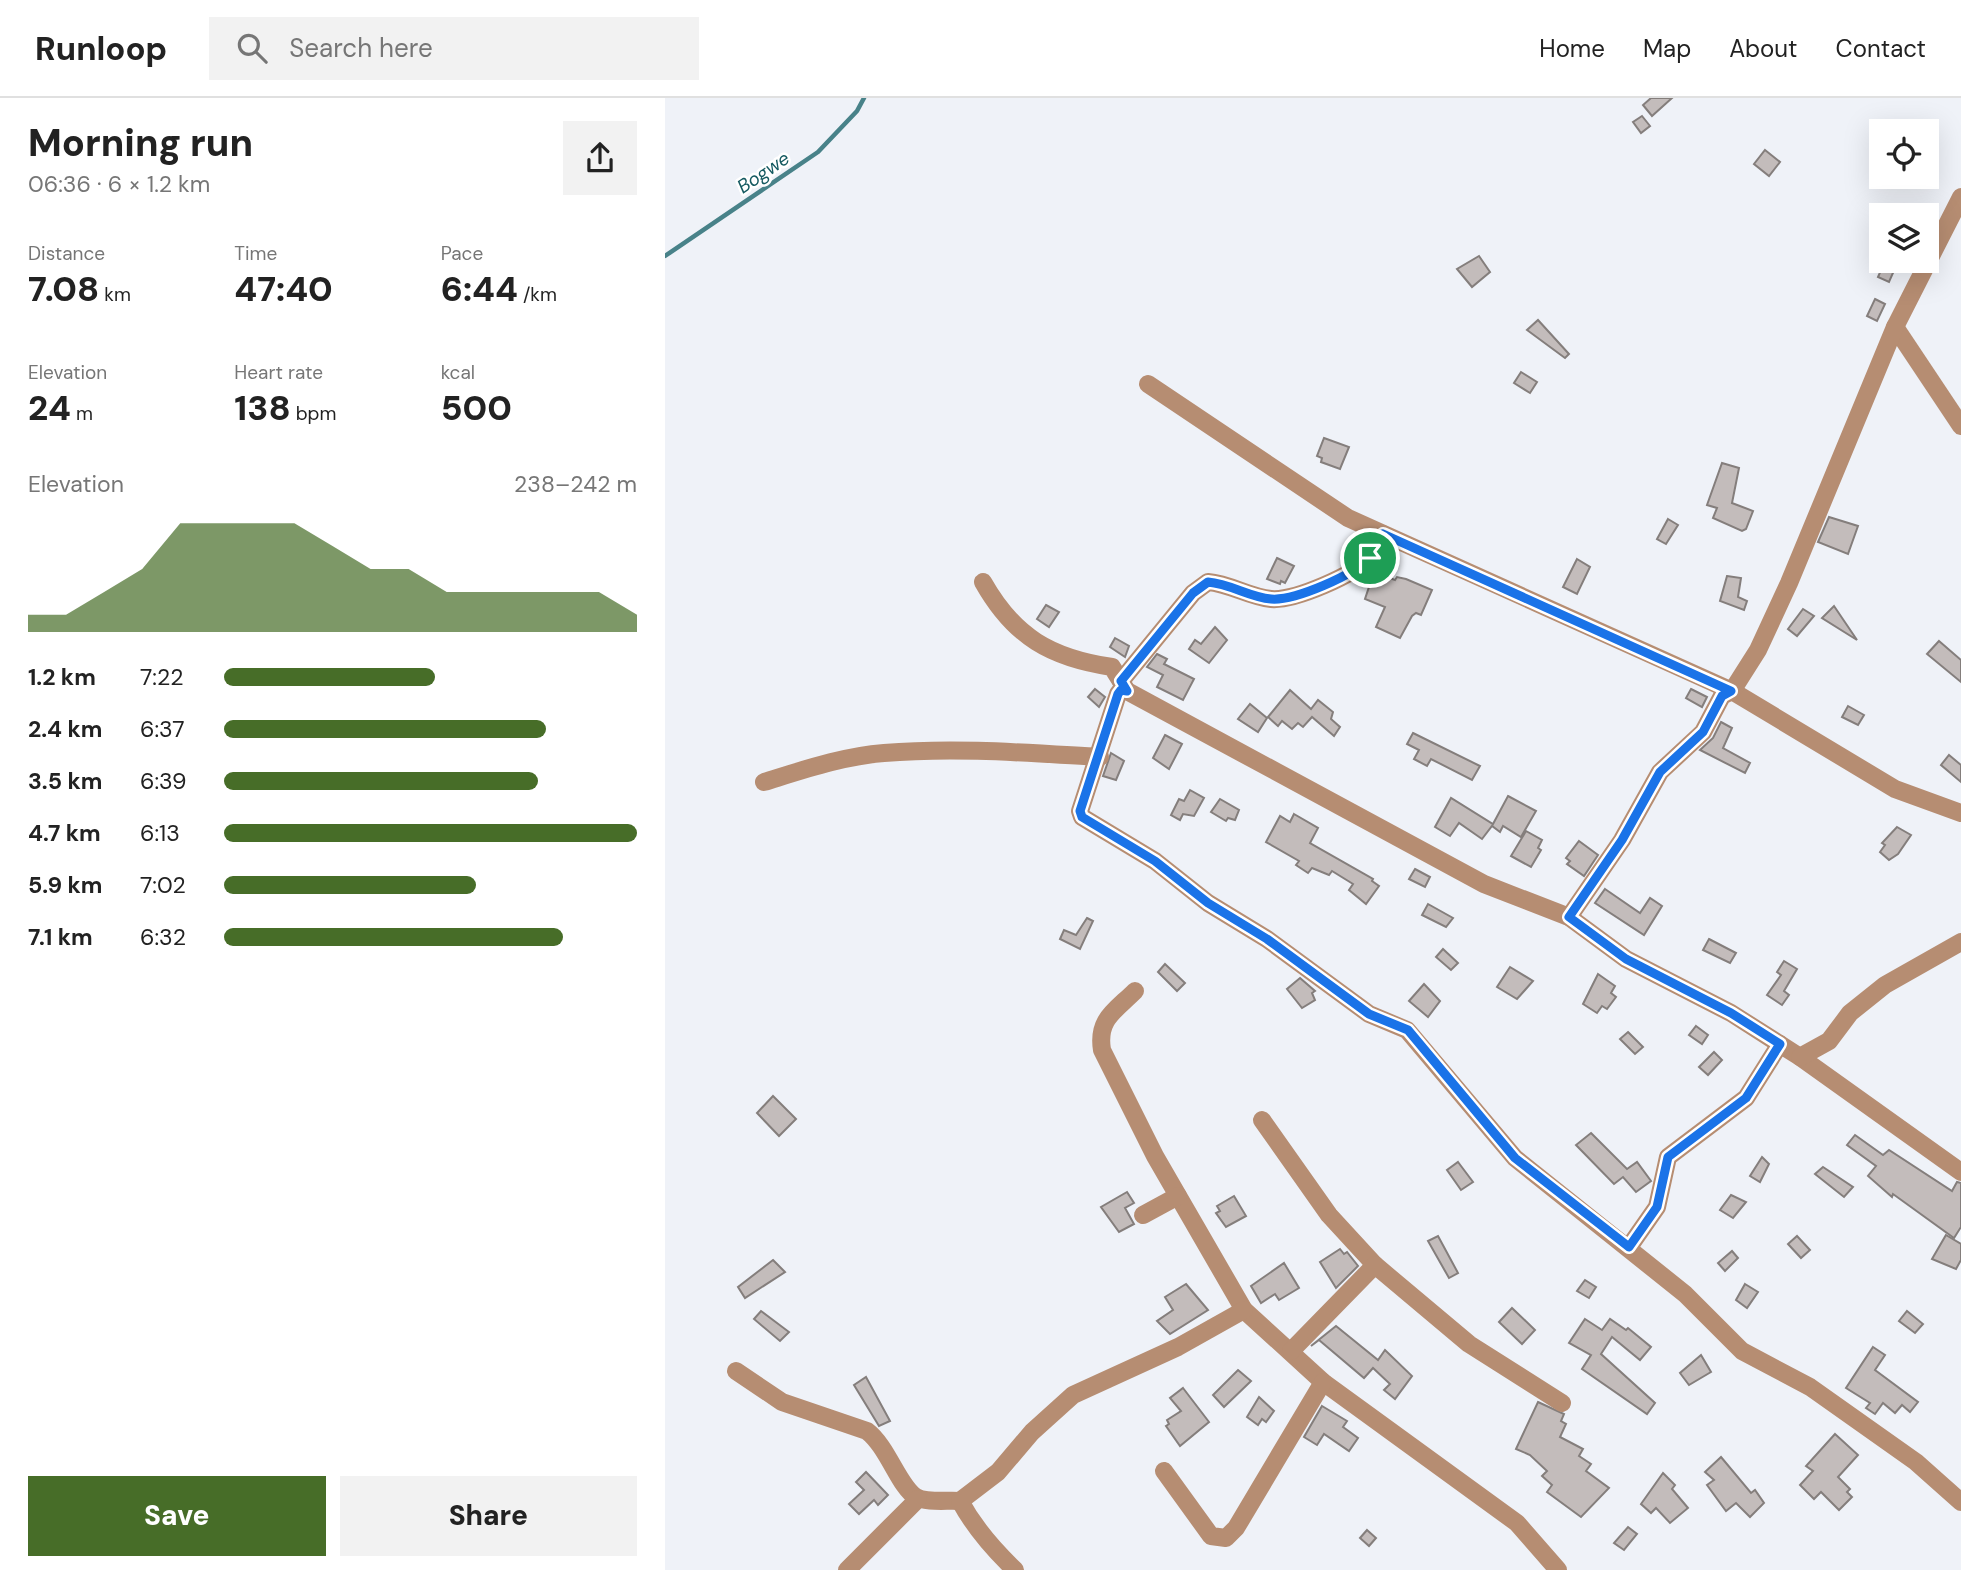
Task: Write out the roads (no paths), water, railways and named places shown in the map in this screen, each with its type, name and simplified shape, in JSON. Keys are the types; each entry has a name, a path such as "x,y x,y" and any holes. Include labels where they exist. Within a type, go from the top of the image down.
{"street":[{"path":"1569,917 1622,840 1660,772 1703,732 1722,696 1731,691 1758,650 1789,583 1895,327 1961,197"},
{"path":"1895,327 1961,426"},
{"path":"1148,384 1348,518 1731,691 1895,789 1961,813"},
{"path":"1383,534 1370,558 1353,570 1301,594 1273,600 1226,584 1208,582 1185,601 1118,694 1100,757 1080,811 1082,817 1155,861 1208,903 1267,939 1369,1014 1408,1030 1515,1158 1685,1294 1742,1351 1809,1387 1916,1462 1961,1502"},
{"path":"983,582 997,607 1019,631 1052,653 1112,667 1124,686 1484,884 1569,917 1626,959 1731,1013 1800,1056 1961,1172"},
{"path":"764,782 823,765 884,753 1003,752 1100,757"},
{"path":"1800,1056 1829,1041 1850,1013 1885,985 1961,942"},
{"path":"1135,991 1104,1022 1099,1034 1101,1050 1178,1196 1244,1310 1323,1382 1517,1523 1551,1568"},
{"path":"1629,1247 1657,1207 1668,1157 1746,1098 1780,1044"},
{"path":"1262,1120 1329,1215 1375,1265 1469,1344 1562,1403"},
{"path":"1143,1215 1178,1196"},
{"path":"1291,1351 1375,1265"},
{"path":"736,1371 782,1402 867,1431 877,1439 909,1492 918,1499 960,1500 998,1472 1033,1432 1073,1395 1178,1347 1244,1310"},
{"path":"1164,1471 1212,1536 1226,1538 1236,1528 1323,1382"},
{"path":"847,1570 918,1499"},
{"path":"960,1500 979,1531 1015,1570"}],"waterway":[{"name":"Bogwe","path":"665,256 818,152 857,111 864,98"}]}
